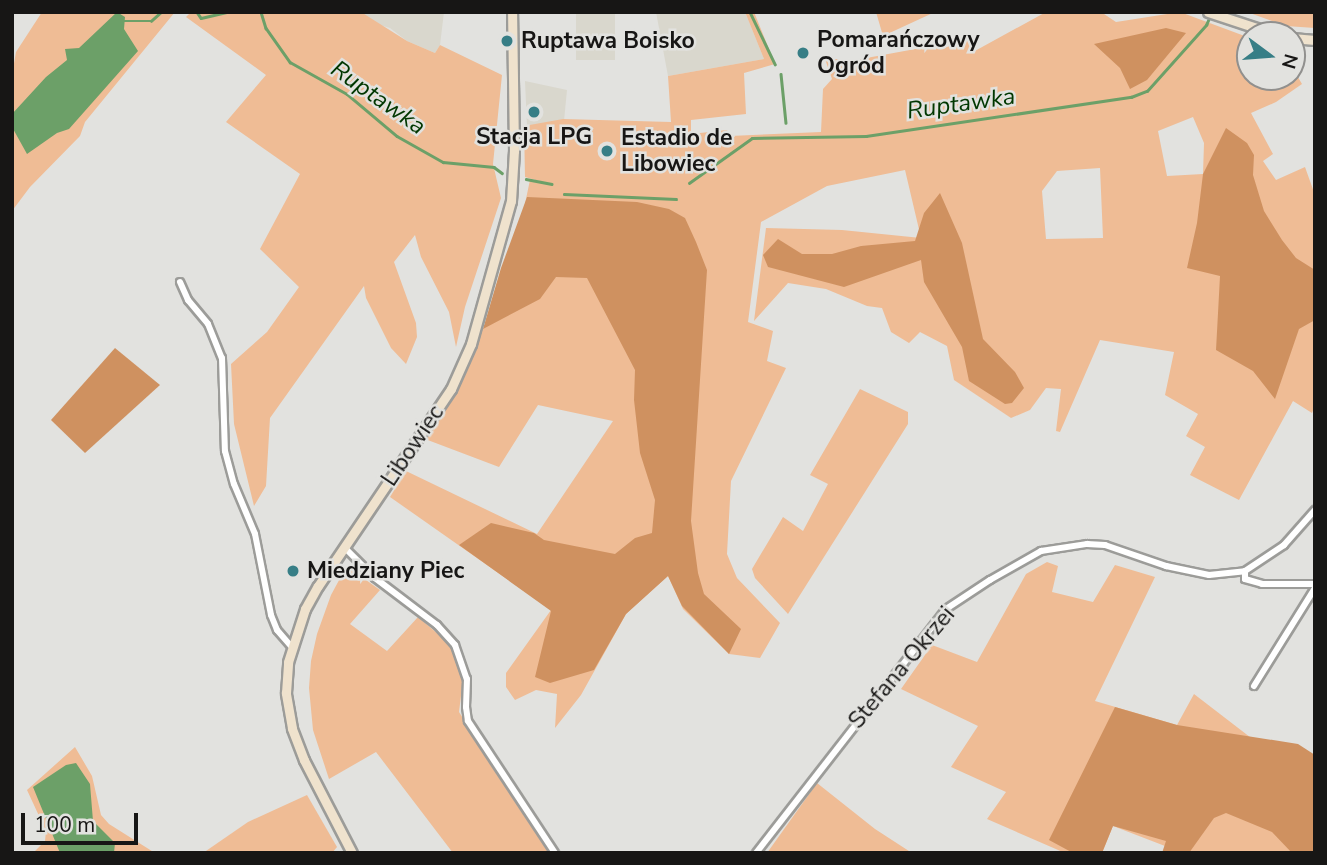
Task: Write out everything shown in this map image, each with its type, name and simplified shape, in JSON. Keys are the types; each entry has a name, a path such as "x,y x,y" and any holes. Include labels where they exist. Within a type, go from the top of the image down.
{"street":[{"name":"Libowiec","path":"352,853 304,760 292,728 286,693 292,647 305,609 451,389 471,344 507,221 512,189 512,12"},
{"path":"1212,13 1236,21"},
{"path":"180,282 188,300 208,324 222,358 225,452 234,484 255,534 276,630 292,647"},
{"path":"1254,686 1315,586 1262,584 1245,579 1245,572 1284,545 1315,510"},
{"name":"Stefana Okrzei","path":"756,853 946,609 1021,561 1041,551 1105,545 1199,573 1245,572"},
{"path":"344,547 375,578 438,625 456,645 467,679 468,721 555,853"}],"shaded area":[{"path":"42,12 175,12 85,122 80,136 30,187 12,211 12,75 16,52"},
{"path":"117,12 125,17 124,29 138,51 69,129 57,133 27,154 12,127 12,114 46,77 67,60 65,49 79,48"},
{"path":"191,12 361,12 407,41 435,53 440,45 502,75 493,164 501,198 465,307 456,347 449,312 421,257 415,235 394,262 416,323 417,337 406,364 391,348 366,298 364,286 270,418 266,486 254,506 234,424 231,364 267,332 299,287 260,249 300,174 226,122 266,75 186,17"},
{"path":"336,12 444,12 440,45 435,53 407,41 390,28"},
{"path":"576,12 615,12 615,60 576,60"},
{"path":"656,12 745,12 764,59 668,76"},
{"path":"745,12 754,12 775,64 744,73 746,114 691,120 691,134 727,130 730,136 821,132 823,89 832,79 825,59 861,59 937,45 947,47 968,38 973,52 1046,12 1101,12 1116,22 1180,12 1236,33 1236,91 1292,91 1276,102 1251,113 1273,154 1263,161 1276,180 1305,167 1315,195 1315,406 1312,413 1293,401 1239,500 1190,475 1205,447 1186,436 1198,414 1165,395 1174,352 1100,340 1060,432 1056,431 1061,389 1046,388 1030,410 1011,418 954,380 947,346 920,332 909,343 891,332 882,308 867,306 826,289 788,283 754,321 766,228 842,230 921,238 905,170 827,186 761,222 748,322 773,331 767,361 786,368 731,481 727,554 737,578 780,623 760,658 729,654 683,609 668,576 626,614 581,695 555,728 557,694 536,690 515,700 506,687 506,673 551,610 390,497 406,471 537,534 613,421 538,405 499,467 425,439 509,279 530,180 550,184 525,177 524,126 563,119 671,122 668,76 764,59","holes":["1193,117 1204,143 1203,174 1167,176 1158,131","1100,168 1103,238 1046,239 1042,191 1057,171"]},
{"path":"876,12 935,12 883,36"},
{"path":"1247,12 1315,12 1315,28 1306,27 1306,21 1272,21"},
{"path":"1166,28 1186,33 1147,80 1130,89 1120,68 1094,44"},
{"path":"525,81 567,90 564,121 527,126"},
{"path":"1226,128 1247,143 1254,155 1253,175 1264,211 1282,240 1296,258 1315,270 1315,320 1299,329 1275,399 1253,371 1216,350 1220,276 1187,268 1197,223 1203,174"},
{"path":"940,193 962,243 983,339 1015,372 1024,388 1012,403 1005,404 969,381 962,347 924,282 921,260 844,287 768,267 763,255 778,239 802,254 832,254 861,246 915,241 924,213"},
{"path":"527,197 637,202 669,209 685,218 696,242 707,270 691,521 698,573 704,594 741,629 729,654 682,606 668,576 626,614 594,670 550,683 535,677 551,611 459,545 491,523 534,533 544,540 615,554 635,538 652,533 655,500 640,453 634,400 635,370 587,278 556,277 540,299 483,329 501,268"},
{"path":"115,348 160,385 85,453 51,420"},
{"path":"860,389 908,412 908,424 788,614 755,578 752,569 783,517 803,531 828,484 810,475"},
{"path":"1047,562 1058,566 1052,592 1093,602 1115,565 1155,577 1095,701 1177,725 1194,694 1315,787 1315,853 1163,853 1165,846 1113,826 1102,853 1065,853 987,819 1006,792 951,767 978,726 901,689 932,645 977,662 1026,574"},
{"path":"352,570 380,590 350,624 387,651 418,617 451,645 463,680 459,712 551,853 453,853 376,752 329,779 313,730 309,688 311,661 331,595 344,571"},
{"path":"1115,707 1177,725 1298,744 1315,755 1314,853 1292,853 1272,832 1226,813 1214,818 1189,853 1162,853 1166,841 1113,826 1102,853 1073,853 1049,840"},
{"path":"75,747 92,776 101,815 109,824 155,853 33,853 45,841 46,831 27,790"},
{"path":"76,763 90,784 93,821 115,843 114,853 60,853 33,787 66,765"},
{"path":"817,783 875,829 912,853 767,853"},
{"path":"307,795 337,847 332,853 203,853 248,822"}],"waterway":[{"path":"124,21 151,21 161,12"},
{"path":"197,12 201,18 228,12"},
{"name":"Ruptawka","path":"261,12 266,28 290,62 347,94 397,136 443,162 494,167 502,173"},
{"path":"750,12 775,64"},
{"name":"Ruptawka","path":"689,183 752,138 866,136 1131,97 1147,91 1206,25 1210,16"},
{"path":"781,74 786,123"},
{"name":"Ruptawka","path":"526,179 552,184"},
{"name":"Ruptawka","path":"564,194 676,199"}],"place":[{"name":"Ruptawa Boisko","path":"507,41"},
{"name":"Pomarańczowy Ogród","path":"803,53"},
{"name":"Stacja LPG","path":"534,112"},
{"name":"Estadio de Libowiec","path":"607,151"},
{"name":"Miedziany Piec","path":"293,571"}]}
